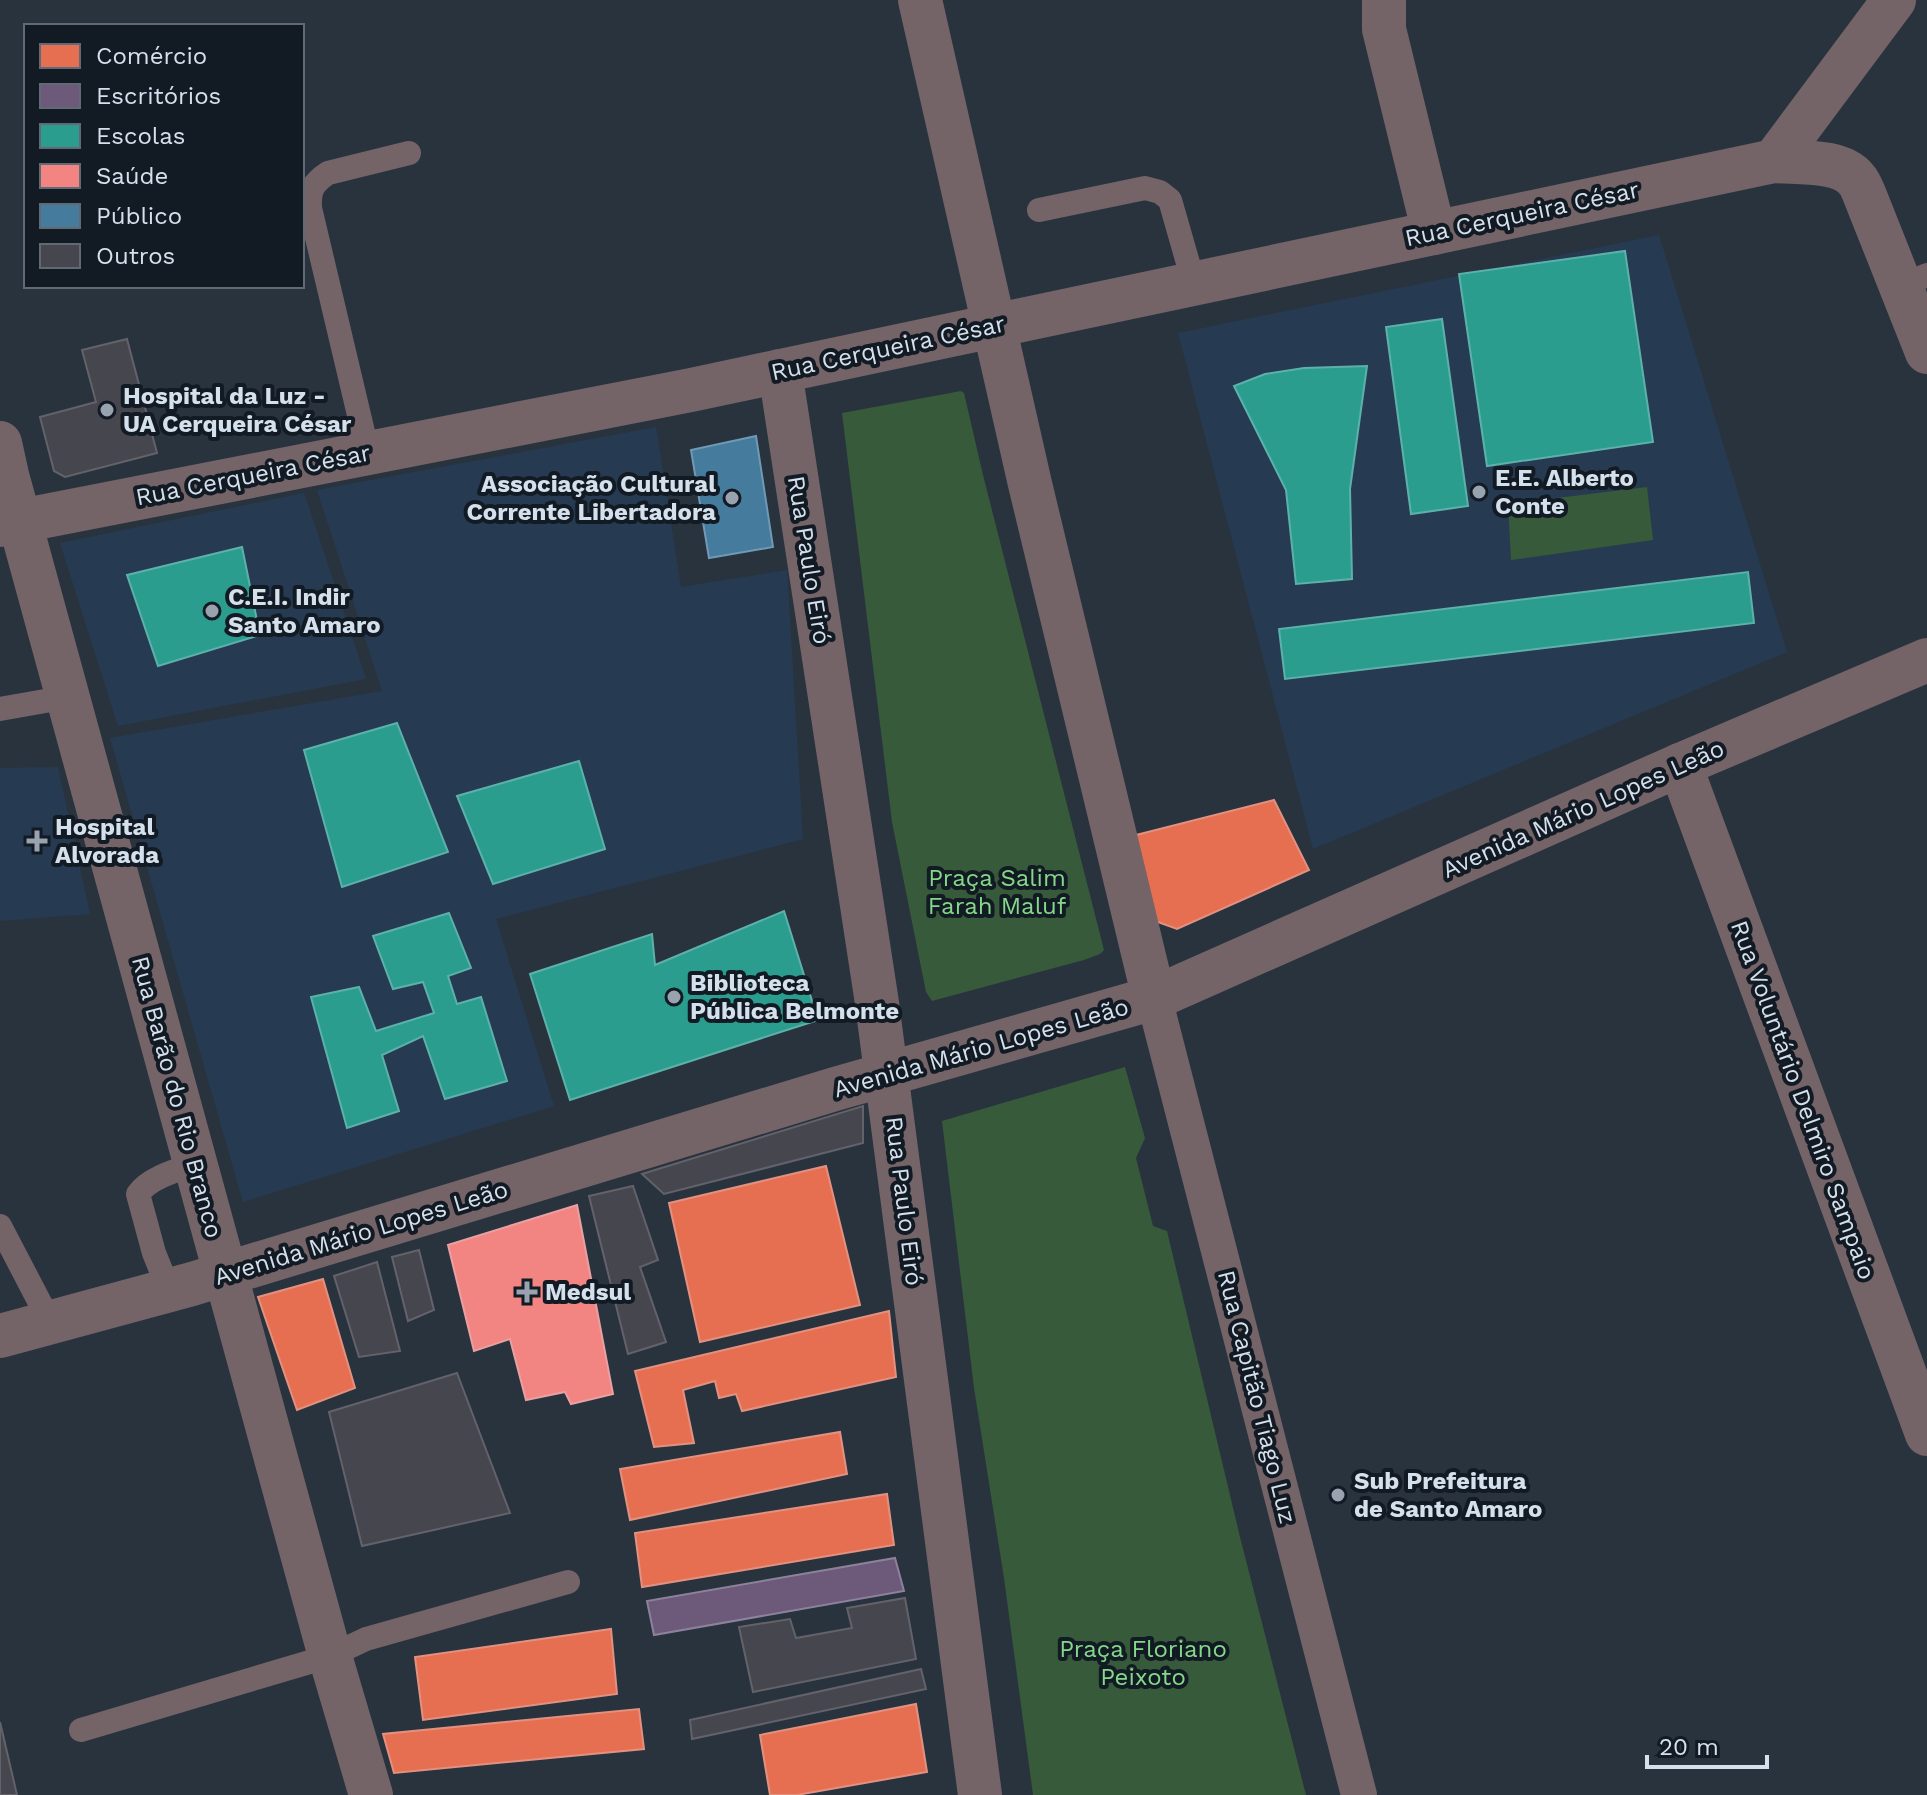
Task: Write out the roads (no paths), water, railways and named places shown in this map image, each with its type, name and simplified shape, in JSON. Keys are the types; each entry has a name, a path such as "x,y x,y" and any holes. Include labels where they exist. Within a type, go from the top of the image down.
{"street":[{"path":"920,0 1154,998"},
{"path":"1384,0 1384,29 1434,233"},
{"path":"1774,161 1894,0"},
{"name":"Rua Cerqueira César","path":"10,523 780,371 1774,161 1831,165 1844,168 1856,179 1914,281 1927,352"},
{"name":"Rua Paulo Eiró","path":"780,371 887,1074 980,1795"},
{"name":"Rua Barão do Rio Branco","path":"0,443 10,523 68,697 330,1656 371,1795"},
{"name":"Avenida Mário Lopes Leão","path":"0,1336 225,1274 887,1074 1154,998 1680,765 1927,660"},
{"name":"Rua Voluntário Delmiro Sampaio","path":"1680,765 1926,1427"},
{"name":"Rua Capitão Tiago Luz","path":"1154,998 1359,1795"}],"lane":[{"path":"368,453 309,199 317,180 328,173 409,153"},
{"path":"1039,210 1145,188 1160,192 1170,200 1194,284"},
{"path":"0,709 68,697"},
{"path":"169,1290 154,1253 138,1194 143,1187 195,1164"},
{"path":"0,1226 50,1322"},
{"path":"81,1730 330,1656 366,1639 568,1582"}],"place":[{"name":"Hospital da Luz - UA Cerqueira César","path":"107,410"},
{"name":"E.E. Alberto Conte","path":"1479,492"},
{"name":"Associação Cultural Corrente Libertadora","path":"732,498"},
{"name":"C.E.I. Indir Santo Amaro","path":"212,611"},
{"name":"Hospital Alvorada","path":"37,841"},
{"name":"Biblioteca Pública Belmonte","path":"674,997"},
{"name":"Medsul","path":"527,1292"},
{"name":"Sub Prefeitura de Santo Amaro","path":"1338,1495"}],"park label":[{"name":"Praça Salim Farah Maluf","path":"997,892"},
{"name":"Praça Floriano Peixoto","path":"1143,1663"}]}
